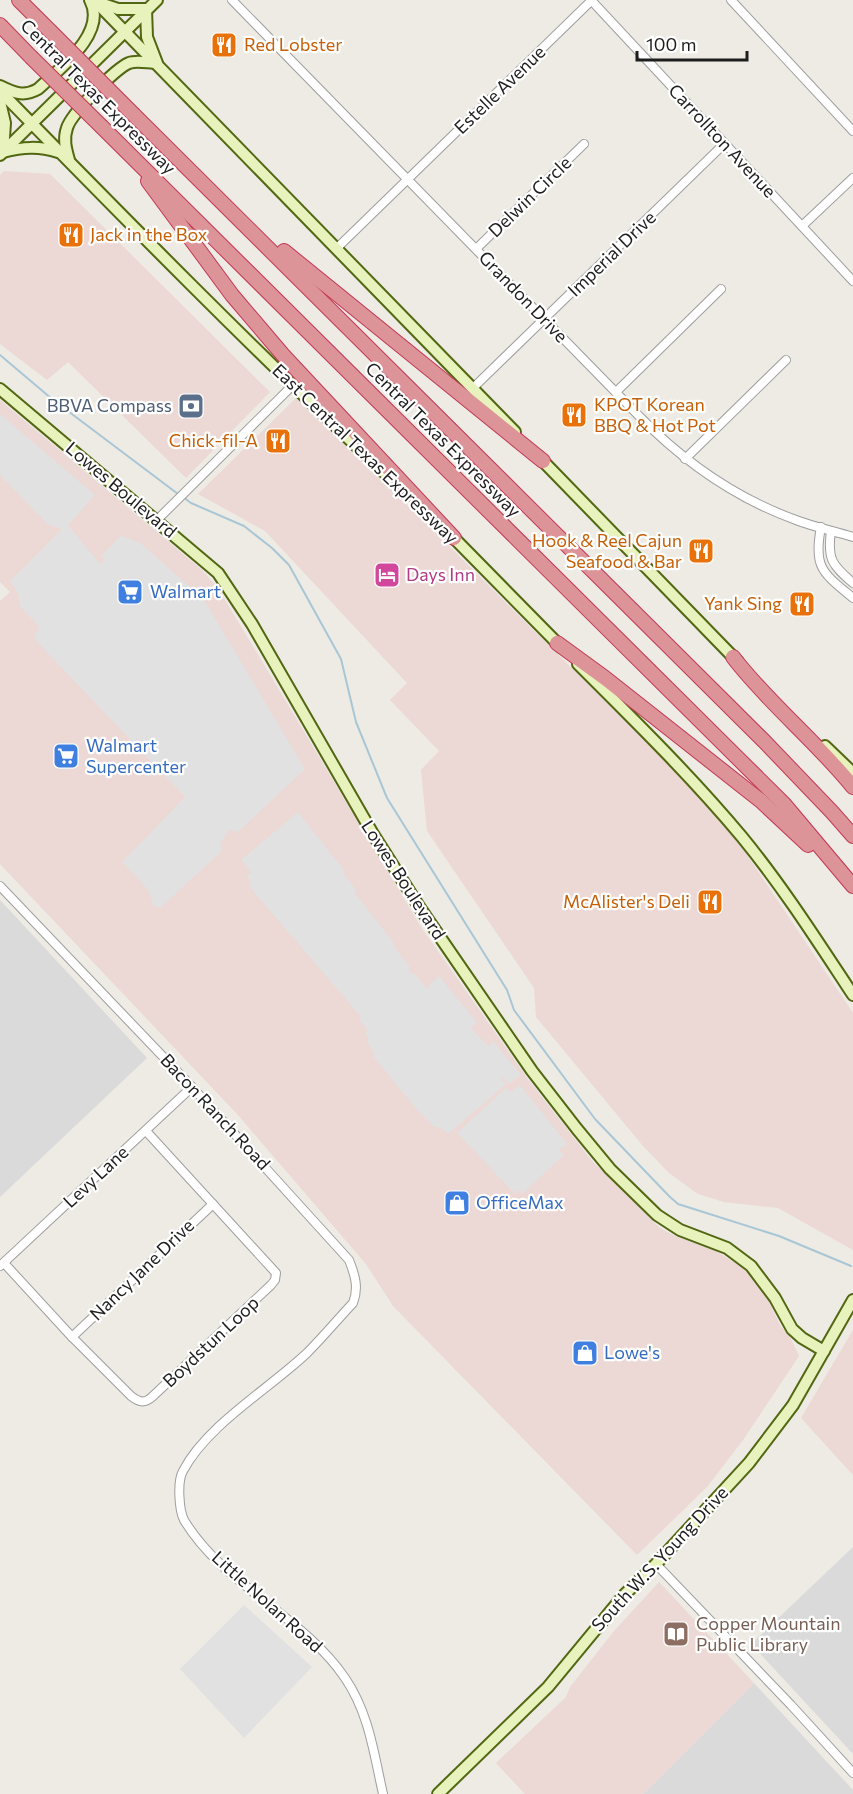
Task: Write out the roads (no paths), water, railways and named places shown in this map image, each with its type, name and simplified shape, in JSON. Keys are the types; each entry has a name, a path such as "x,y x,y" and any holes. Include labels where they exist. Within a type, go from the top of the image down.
{"highway":[{"name":"Central Texas Expressway","path":"19,0 764,741 853,837"},
{"name":"Central Texas Expressway","path":"0,25 775,795 853,888"},
{"path":"128,152 232,295 314,390 454,538"},
{"path":"244,224 258,230 543,461"},
{"path":"558,643 760,801 799,835 853,888"},
{"path":"734,657 752,681 816,746 853,788"}],"main road":[{"path":"93,0 118,9 146,9"},
{"path":"93,0 157,63 771,696 853,773"},
{"path":"0,86 14,93 30,94 38,89 84,43 92,29 95,16 93,0"},
{"path":"1,153 157,0"},
{"path":"146,9 147,37 157,63"},
{"path":"1,153 29,147 44,147 65,156 66,129 72,117 119,69 130,62 157,63"},
{"name":"East Central Texas Expressway","path":"0,91 292,386 454,538 677,762 744,840 799,913 853,995"},
{"path":"0,102 5,123 1,153"},
{"name":"Lowes Boulevard","path":"0,389 157,520 209,565 229,587 395,870 532,1071 577,1129 610,1169 657,1215 680,1230 727,1248 747,1262 764,1280 792,1329 824,1351"},
{"name":"South W.S. Young Drive","path":"438,1794 548,1687 624,1595 656,1564 765,1444 793,1405 853,1300"}],"street":[{"name":"Grandon Drive","path":"232,0 661,438 685,459 754,502 797,520 853,537"},
{"name":"Estelle Avenue","path":"337,248 592,0"},
{"name":"Carrollton Avenue","path":"592,0 853,281"},
{"path":"730,0 853,131"},
{"name":"Delwin Circle","path":"476,249 584,144"},
{"name":"Imperial Drive","path":"473,388 724,144"},
{"path":"802,226 853,178"},
{"path":"616,392 721,289"},
{"path":"685,459 786,360"},
{"path":"157,520 292,386"},
{"path":"820,527 818,560 823,570 853,598"},
{"path":"831,531 829,544 832,562 853,583"},
{"path":"837,584 844,575"},
{"name":"Bacon Ranch Road","path":"0,886 192,1088 349,1260 355,1274 357,1293 353,1303 307,1352"},
{"name":"Levy Lane","path":"2,1265 192,1088"},
{"name":"Boydstun Loop","path":"2,1265 131,1396 138,1401 148,1401 271,1285 276,1277 273,1268 146,1131"},
{"name":"Nancy Jane Drive","path":"72,1337 213,1204"},
{"name":"Little Nolan Road","path":"307,1352 215,1431 195,1452 181,1474 179,1496 183,1518 213,1557 319,1648 344,1677 363,1712 382,1794"},
{"path":"656,1564 853,1773"}],"waterway":[{"path":"0,355 52,399 178,494"},
{"path":"183,497 191,503 244,526 289,565 341,659 356,722 387,798 507,990 514,1010 595,1119 678,1204 779,1236 851,1266"}],"place":[{"name":"Red Lobster","path":"224,45"},
{"name":"Jack in the Box","path":"71,235"},
{"name":"BBVA Compass","path":"191,406"},
{"name":"KPOT Korean BBQ & Hot Pot","path":"574,415"},
{"name":"Chick-fil-A","path":"278,441"},
{"name":"Hook & Reel Cajun Seafood & Bar","path":"701,551"},
{"name":"Days Inn","path":"387,575"},
{"name":"Walmart","path":"130,592"},
{"name":"Yank Sing","path":"802,604"},
{"name":"Walmart Supercenter","path":"66,756"},
{"name":"McAlister's Deli","path":"710,902"},
{"name":"OfficeMax","path":"457,1203"},
{"name":"Lowe's","path":"585,1353"},
{"name":"Copper Mountain Public Library","path":"676,1634"}]}
